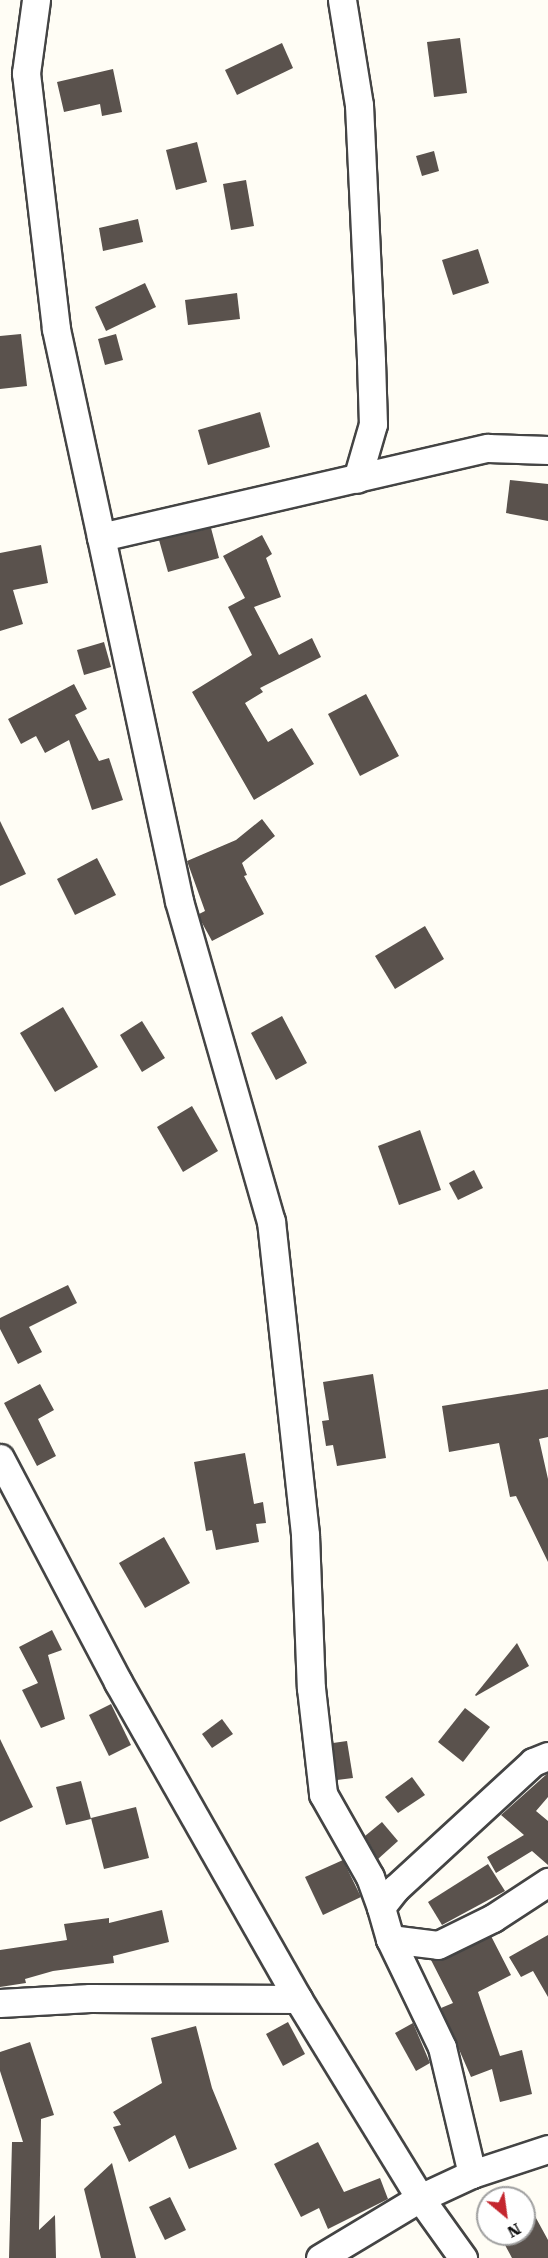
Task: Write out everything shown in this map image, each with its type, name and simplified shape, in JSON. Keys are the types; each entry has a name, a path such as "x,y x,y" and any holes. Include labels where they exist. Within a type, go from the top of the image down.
{"street":[{"path":"36,0 26,73 56,329 179,901 271,1221 305,1535 311,1688 323,1794 370,1877 390,1939 442,2047 472,2174"},
{"path":"342,0 359,105 373,424 357,479"},
{"path":"101,537 196,512 357,479 488,448 548,450"},
{"path":"0,1458 9,1496 118,1682 298,1999 420,2198 464,2258"},
{"path":"381,1908 396,1888 525,1770 548,1756"},
{"path":"390,1939 438,1945 493,1918 548,1882"},
{"path":"0,2003 90,1998 298,1999"},
{"path":"320,2258 420,2198 472,2174 548,2149"}],"building":[{"path":"460,38 467,93 434,97 427,42"},
{"path":"282,43 293,68 237,95 225,70"},
{"path":"113,69 122,112 102,116 100,104 64,112 57,82"},
{"path":"197,142 207,182 176,190 166,150"},
{"path":"434,151 439,171 422,176 416,156"},
{"path":"246,180 254,226 231,230 223,184"},
{"path":"138,219 143,242 103,251 99,228"},
{"path":"478,249 489,283 453,295 442,260"},
{"path":"145,283 156,307 106,331 95,307"},
{"path":"237,293 240,319 188,325 185,300"},
{"path":"21,334 27,386 0,389 0,336"},
{"path":"116,334 123,360 105,365 98,339"},
{"path":"260,412 270,447 208,465 198,430"},
{"path":"510,480 548,484 548,521 506,513"},
{"path":"211,528 219,558 168,572 159,540"},
{"path":"262,535 272,554 266,558 281,597 254,607 279,655 312,638 321,657 260,688 263,692 245,703 268,742 292,728 314,764 254,800 192,692 252,655 228,607 245,598 223,556"},
{"path":"41,545 48,583 13,590 23,624 0,631 0,553"},
{"path":"104,642 111,667 84,675 77,650"},
{"path":"74,684 87,709 75,715 99,761 109,758 123,800 92,810 69,740 45,753 36,736 21,744 8,719"},
{"path":"366,694 399,756 360,776 328,714"},
{"path":"262,819 275,836 242,863 247,875 244,876 264,914 212,941 201,921 199,914 205,911 187,861 236,840"},
{"path":"0,821 26,874 0,886"},
{"path":"97,858 116,895 75,915 57,879"},
{"path":"425,926 444,959 395,989 375,956"},
{"path":"63,1007 98,1067 55,1092 20,1033"},
{"path":"282,1016 307,1063 276,1080 251,1033"},
{"path":"142,1021 165,1058 142,1072 120,1035"},
{"path":"192,1106 218,1151 183,1172 157,1127"},
{"path":"420,1130 441,1190 399,1205 378,1146"},
{"path":"474,1170 483,1188 458,1200 449,1183"},
{"path":"68,1285 77,1303 29,1327 42,1352 18,1364 0,1329 0,1318"},
{"path":"373,1374 386,1458 337,1466 333,1445 326,1446 322,1421 329,1420 323,1382"},
{"path":"40,1384 54,1410 38,1419 56,1456 37,1466 4,1403"},
{"path":"548,1389 548,1437 539,1439 548,1479 548,1562 516,1496 510,1497 499,1443 449,1452 442,1406"},
{"path":"245,1453 254,1504 263,1502 266,1523 256,1524 259,1542 216,1550 212,1530 206,1531 194,1462"},
{"path":"164,1537 190,1583 145,1608 119,1563"},
{"path":"52,1630 62,1650 48,1655 65,1719 41,1728 22,1690 38,1683 19,1647"},
{"path":"517,1643 529,1666 476,1696 475,1695"},
{"path":"111,1704 131,1745 109,1756 89,1715"},
{"path":"465,1708 490,1727 463,1762 438,1742"},
{"path":"222,1719 233,1734 212,1748 202,1734"},
{"path":"0,1739 33,1807 0,1822"},
{"path":"347,1741 353,1778 337,1780 333,1743"},
{"path":"548,1773 548,1797 536,1811 548,1821 548,1865 532,1851 496,1873 487,1857 524,1835 501,1815"},
{"path":"412,1777 425,1795 398,1813 385,1797"},
{"path":"81,1781 91,1819 66,1825 56,1787"},
{"path":"136,1807 149,1858 104,1869 91,1818"},
{"path":"382,1822 398,1841 378,1859 365,1836"},
{"path":"343,1860 361,1897 323,1915 305,1877"},
{"path":"488,1864 505,1891 442,1925 428,1902"},
{"path":"162,1910 169,1942 113,1956 114,1963 53,1971 25,1979 26,1983 0,1987 0,1950 67,1940 64,1924 109,1918 109,1923"},
{"path":"548,1935 548,1997 533,1971 521,1977 509,1957"},
{"path":"491,1936 511,1975 478,1992 500,2056 522,2050 532,2094 500,2102 492,2069 471,2077 441,2008 453,2003 431,1960 445,1959"},
{"path":"288,2022 305,2054 283,2066 266,2034"},
{"path":"413,2023 430,2063 416,2071 395,2033"},
{"path":"196,2026 212,2088 237,2149 189,2169 175,2135 129,2162 113,2127 121,2125 113,2112 162,2083 151,2038"},
{"path":"30,2042 54,2115 41,2119 39,2230 55,2215 56,2258 9,2258 12,2142 23,2142 0,2071 0,2052"},
{"path":"318,2142 344,2192 380,2178 388,2199 328,2229 319,2208 301,2217 274,2164"},
{"path":"112,2163 136,2258 101,2258 84,2189"},
{"path":"170,2197 186,2230 165,2240 149,2207"},
{"path":"536,2218 548,2240 548,2258 512,2258 506,2246 536,2246"}]}
